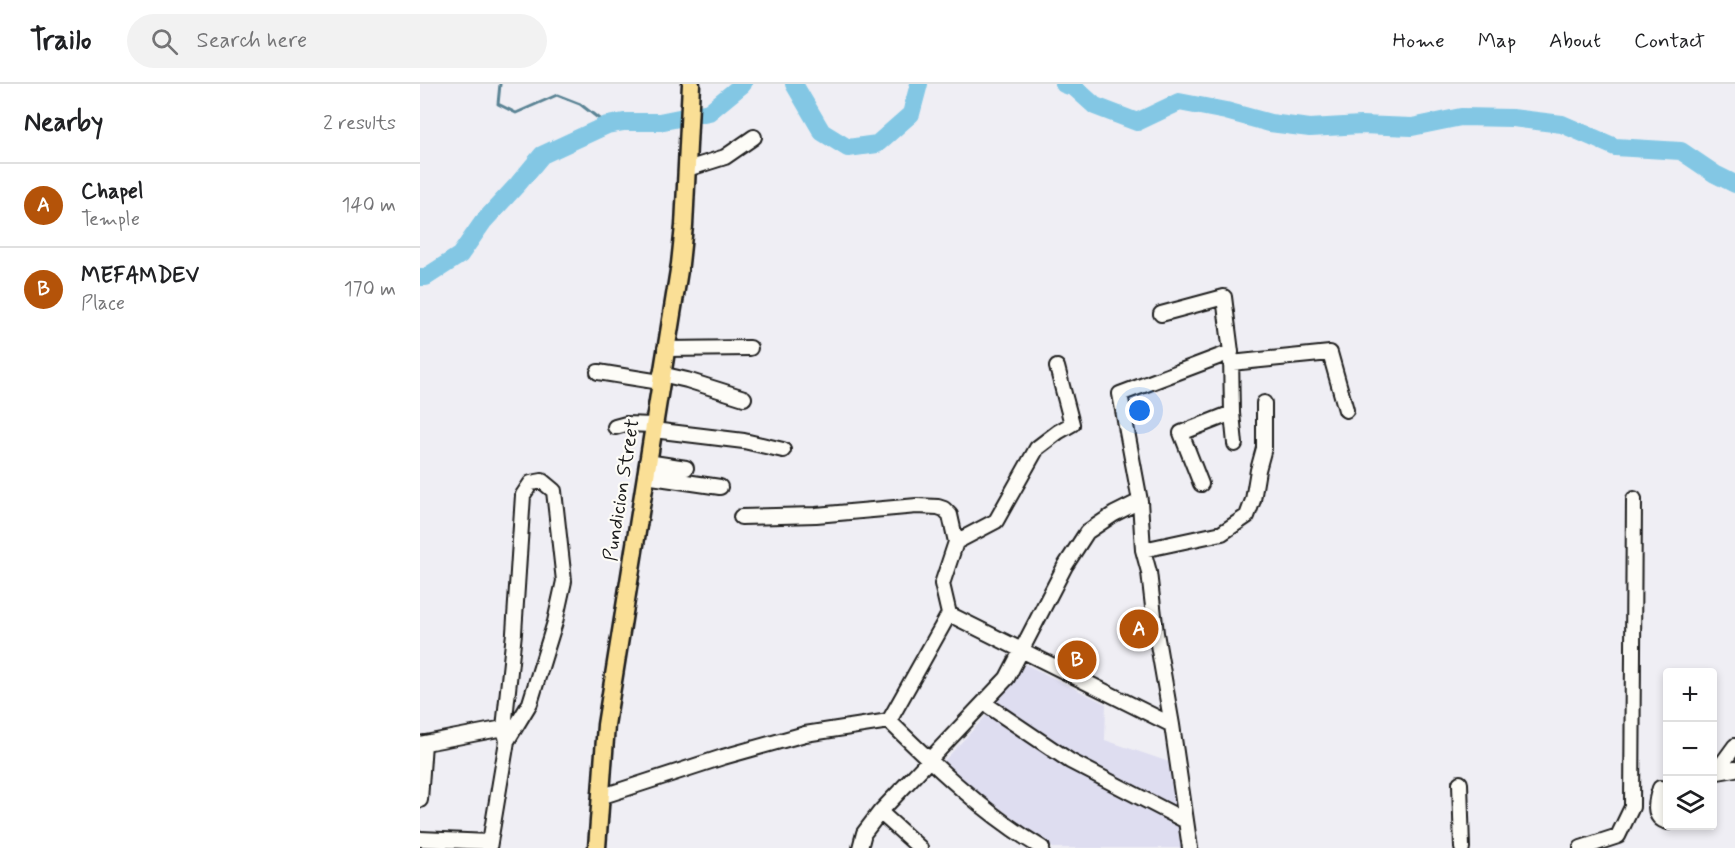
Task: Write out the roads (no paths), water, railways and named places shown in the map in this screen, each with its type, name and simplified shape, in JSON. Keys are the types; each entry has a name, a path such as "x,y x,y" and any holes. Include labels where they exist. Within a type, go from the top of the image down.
{"main road":[{"name":"Pundicion Street","path":"597,848 606,725 680,264 691,84"}],"street":[{"path":"687,169 725,157 754,137"},
{"path":"1161,314 1224,297 1231,358 1235,444"},
{"path":"665,349 750,348"},
{"path":"1190,848 1156,633 1149,572 1143,550 1140,501 1120,394 1231,358 1330,352 1346,410"},
{"path":"956,543 996,521 1037,448 1072,424 1057,367"},
{"path":"598,372 687,380 744,398"},
{"path":"1143,550 1222,533 1247,516 1253,500 1264,448 1264,403"},
{"path":"1200,484 1181,433 1232,413"},
{"path":"615,427 626,424 744,441 783,450"},
{"path":"646,469 686,468"},
{"path":"646,469 720,488"},
{"path":"420,800 422,744 506,734 530,703 555,622 564,581 554,491 542,481 531,483 523,495 506,734 489,845 420,839"},
{"path":"1581,848 1618,836 1632,807 1634,499"},
{"path":"860,848 864,833 880,812 1007,678 1065,566 1087,532 1114,514 1140,501"},
{"path":"741,517 816,515 917,506 938,507 950,515 956,543 942,584 949,614 889,721"},
{"path":"949,614 1172,725"},
{"path":"984,702 1070,761 1186,821"},
{"path":"600,797 805,734 889,721"},
{"path":"889,721 978,804 1042,848"},
{"path":"1717,769 1735,746"},
{"path":"1717,772 1735,769"},
{"path":"1460,783 1462,848"},
{"path":"1633,790 1663,788"},
{"path":"1663,790 1655,809 1663,821"},
{"path":"880,812 920,848"}],"waterway":[{"path":"500,84 498,104 516,113 557,95 580,104 607,125"},
{"path":"420,277 426,277 460,255 483,222 542,155 607,125 624,122 659,122 709,112 743,84"},
{"path":"794,84 822,132 848,148 877,144 911,114 919,84"},
{"path":"1064,84 1075,88 1095,106 1137,122 1179,102 1270,123 1310,128 1361,125 1412,127 1461,117 1512,118 1562,124 1615,147 1681,151 1715,174 1735,184"}],"place":[{"name":"Chapel","path":"1139,629"},
{"name":"MEFAMDEV","path":"1077,660"}]}
